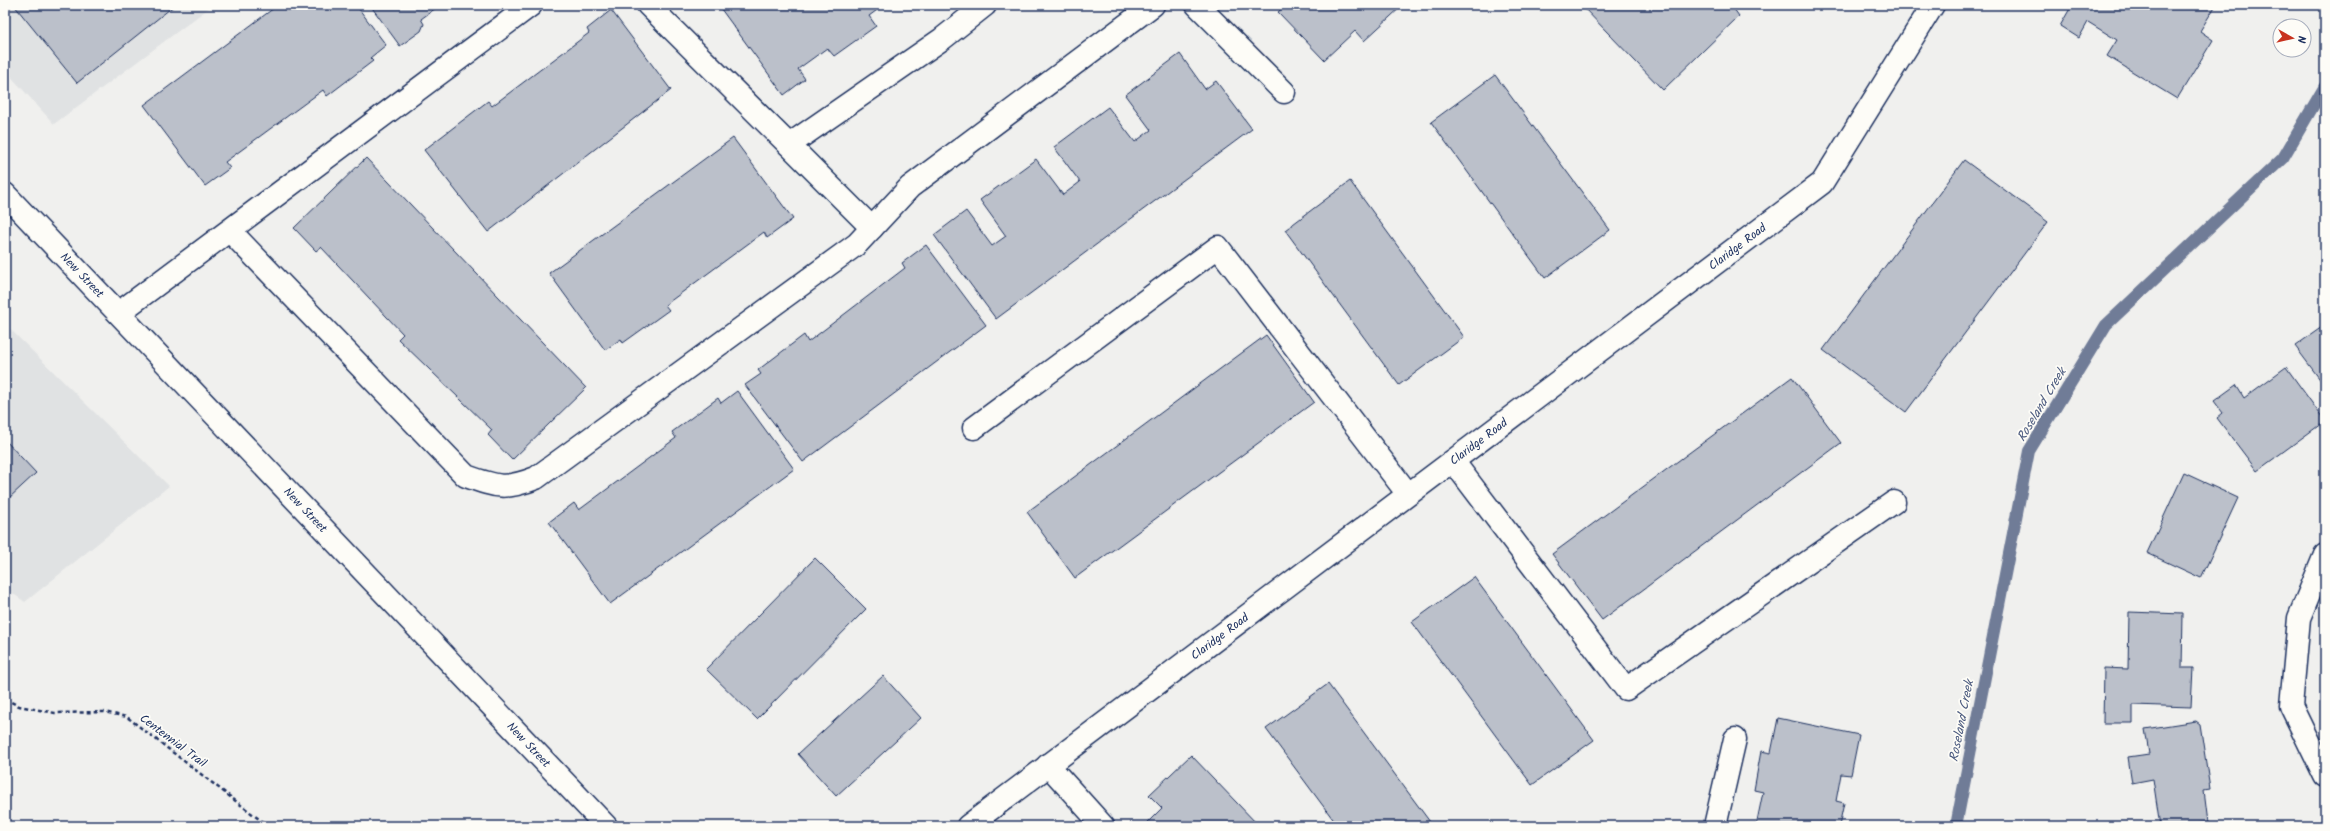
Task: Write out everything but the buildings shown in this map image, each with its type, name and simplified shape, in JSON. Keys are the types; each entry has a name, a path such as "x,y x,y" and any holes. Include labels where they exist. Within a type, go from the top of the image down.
{"street":[{"path":"120,312 531,5"},
{"path":"648,5 872,228"},
{"path":"789,145 942,39 985,5"},
{"path":"230,231 466,476 491,485 514,486 536,478 857,244 910,187 1153,5"},
{"path":"1198,5 1284,92"},
{"name":"Claridge Road","path":"968,826 1822,183 1933,5"},
{"name":"New Street","path":"5,194 120,312 606,826"},
{"path":"974,428 1218,247 1408,494"},
{"path":"1453,461 1626,689 1894,502"},
{"path":"2325,555 2299,618 2291,706 2325,776"},
{"path":"1715,826 1735,739"},
{"path":"1048,765 1103,826"}],"path":[{"name":"Centennial Trail","path":"5,699 19,706 55,713 104,712 127,718 268,826"}],"shaded area":[{"path":"5,5 213,5 54,124 5,70"},
{"path":"5,324 169,486 25,602 5,588"}],"waterway":[{"name":"Roseland Creek","path":"1956,826 2029,451 2106,325 2283,158 2325,86"}]}
